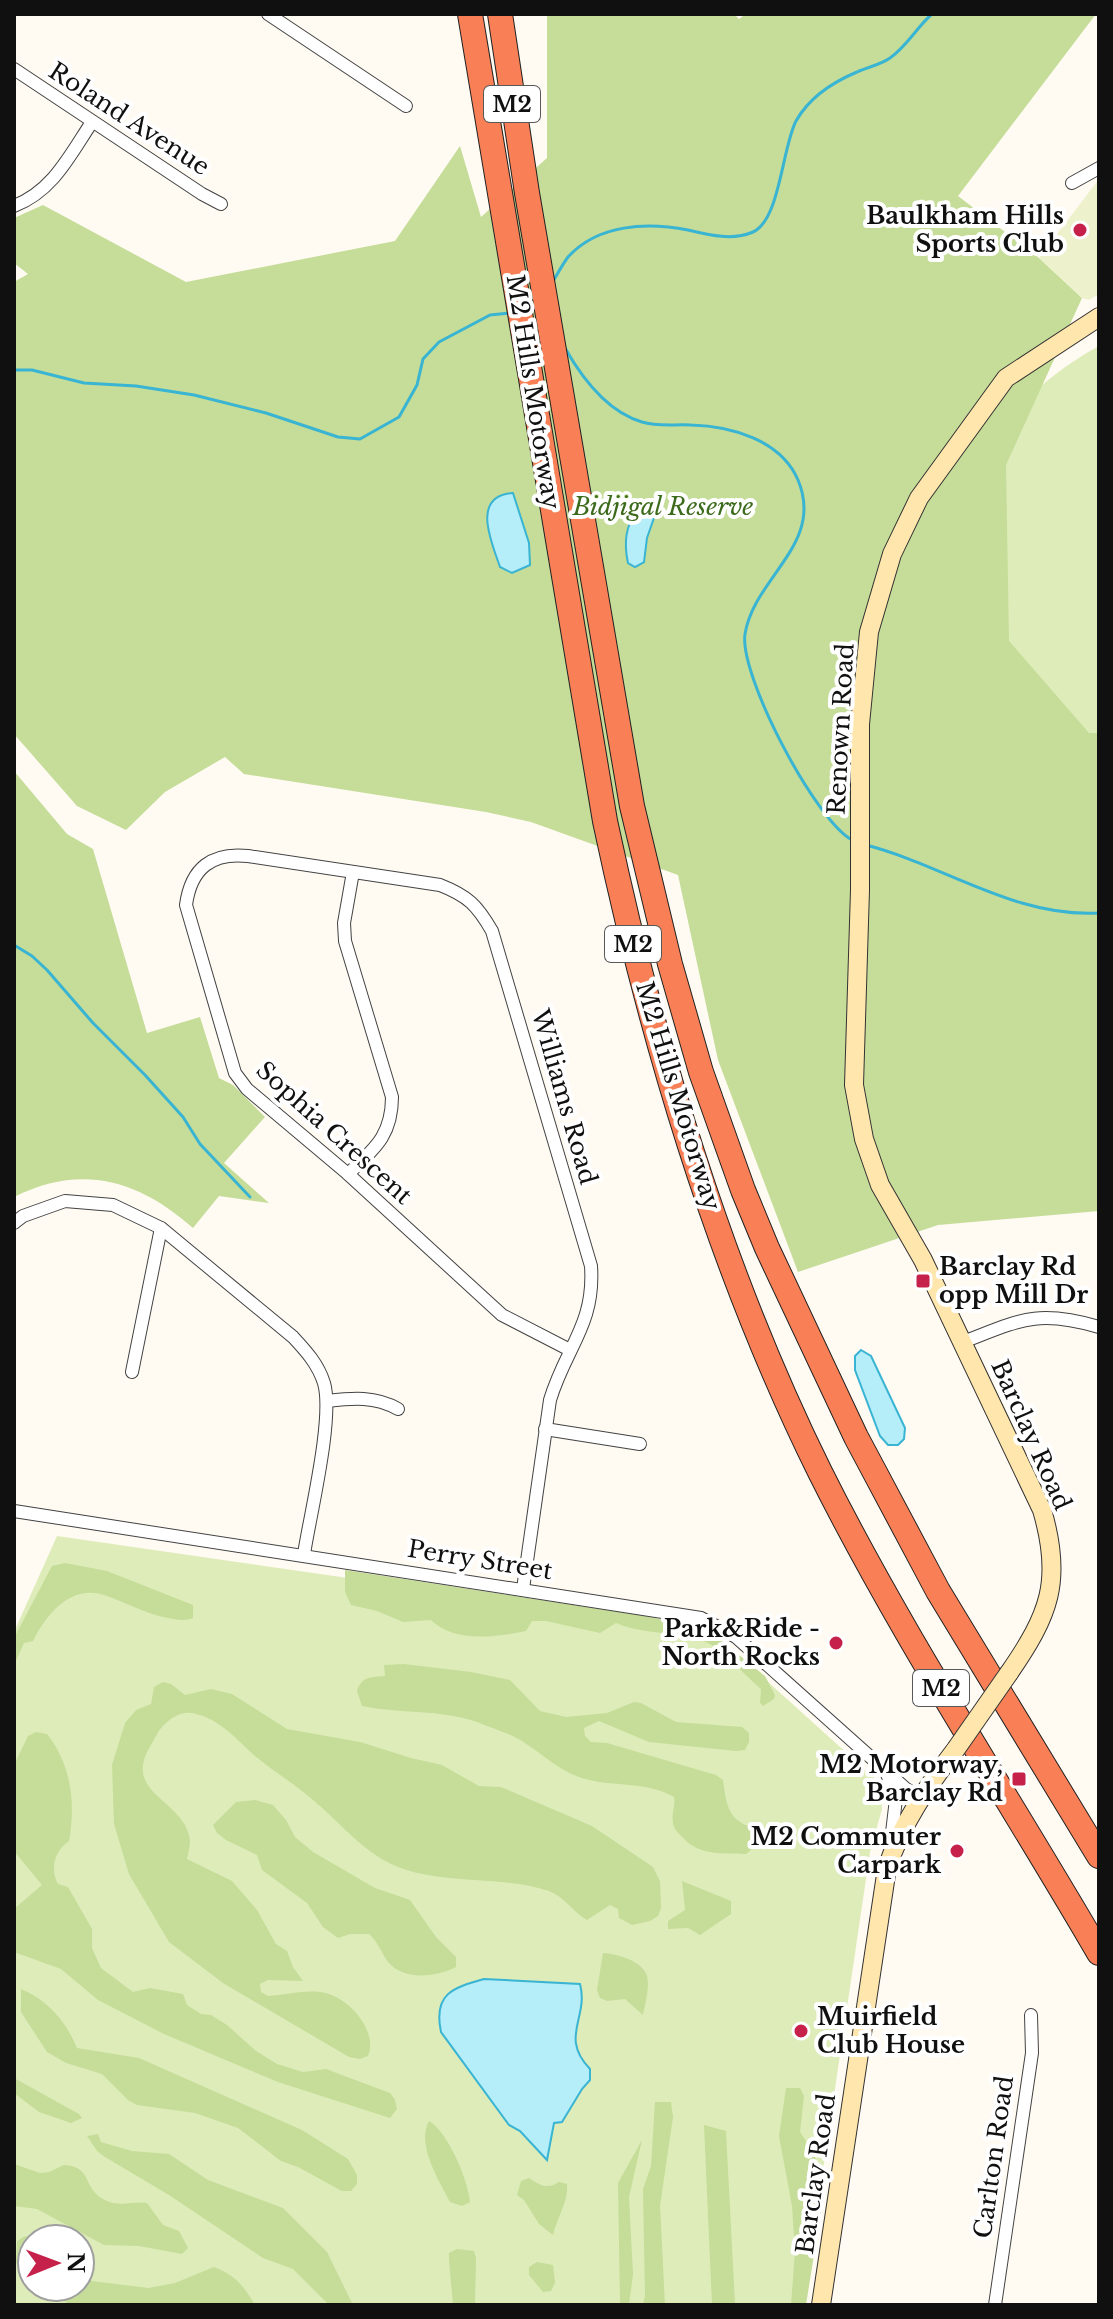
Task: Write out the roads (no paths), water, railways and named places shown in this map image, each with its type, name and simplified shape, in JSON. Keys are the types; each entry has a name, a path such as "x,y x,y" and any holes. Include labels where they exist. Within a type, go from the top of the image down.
{"highway":[{"name":"M2 Hills Motorway","path":"467,14 501,198 581,684 619,888 660,1045 741,1293 820,1471 875,1576 1099,1953"},
{"name":"M2 Hills Motorway","path":"500,14 527,193 620,736 652,895 701,1072 743,1190 831,1387 938,1591 1099,1856"}],"main road":[{"name":"Renown Road","path":"901,1221 880,1185 864,1139 854,1085 860,890 860,724 869,632 892,554 919,498 1006,378 1099,317"},
{"name":"Barclay Road","path":"821,2305 887,1868 902,1828 920,1798 1035,1636 1043,1617 1052,1577 1051,1543 1042,1510 963,1342 901,1221"}],"street":[{"path":"268,14 406,106"},
{"name":"Roland Avenue","path":"14,69 221,204"},
{"path":"14,206 33,197 53,180 92,122"},
{"path":"1072,183 1099,168"},
{"name":"Williams Road","path":"197,874 213,858 231,854 440,885 462,893 479,908 492,931 591,1266 593,1289 589,1313 558,1374 545,1429 523,1589"},
{"path":"348,1174 378,1145 392,1115 392,1097 345,941 344,923 353,872"},
{"name":"Sophia Crescent","path":"197,874 188,891 186,905 189,923 235,1073 264,1104 348,1174 502,1315 570,1350"},
{"path":"14,1223 23,1216 65,1201 113,1205 161,1228 293,1337 316,1364 327,1401 304,1554"},
{"path":"132,1372 161,1228"},
{"path":"963,1342 1031,1318 1057,1317 1099,1327"},
{"path":"327,1401 379,1400 398,1409"},
{"path":"545,1429 640,1444"},
{"name":"Perry Street","path":"14,1511 682,1614 713,1623 736,1637 885,1771 920,1798"},
{"path":"885,1771 894,1791 896,1809 887,1868"},
{"name":"Carlton Road","path":"995,2305 1032,2053 1031,2015"}],"water":[{"path":"513,493 529,543 530,565 512,573 500,567 487,522 492,502"},
{"path":"636,512 655,515 647,538 644,562 635,567 628,563 626,543"},
{"path":"861,1350 871,1356 905,1428 904,1439 898,1445 888,1445 880,1436 855,1370 855,1356"},
{"path":"484,1979 580,1984 582,1996 577,2047 590,2069 590,2080 562,2122 554,2123 547,2160 520,2131 509,2125 441,2032 439,2019 443,2001 454,1990"}],"waterway":[{"path":"552,283 568,257 580,246 608,232 640,226 720,236 753,232 769,213 791,133 808,105 839,81 890,58 932,14"},
{"path":"14,370 32,370 84,383 136,386 194,395 266,413 338,437 360,439 399,417 417,385 423,359 439,342 490,315 511,313"},
{"path":"565,348 597,392 630,417 654,424 706,426 738,432 767,445 790,466 798,480 804,503 802,523 785,560 751,614 745,634 746,654 766,712 800,777 837,827 852,840"},
{"path":"866,845 1009,899 1068,912 1099,913"},
{"path":"14,945 47,970 183,1117 200,1144 250,1197"}],"place":[{"name":"Baulkham Hills Sports Club","path":"1080,230"},
{"name":"Barclay Rd opp Mill Dr","path":"923,1281"},
{"name":"Park&Ride - North Rocks","path":"836,1643"},
{"name":"M2 Motorway, Barclay Rd","path":"1019,1779"},
{"name":"M2 Commuter Carpark","path":"957,1851"},
{"name":"Muirfield Club House","path":"801,2031"}],"park label":[{"name":"Bidjigal Reserve","path":"663,507"}]}
